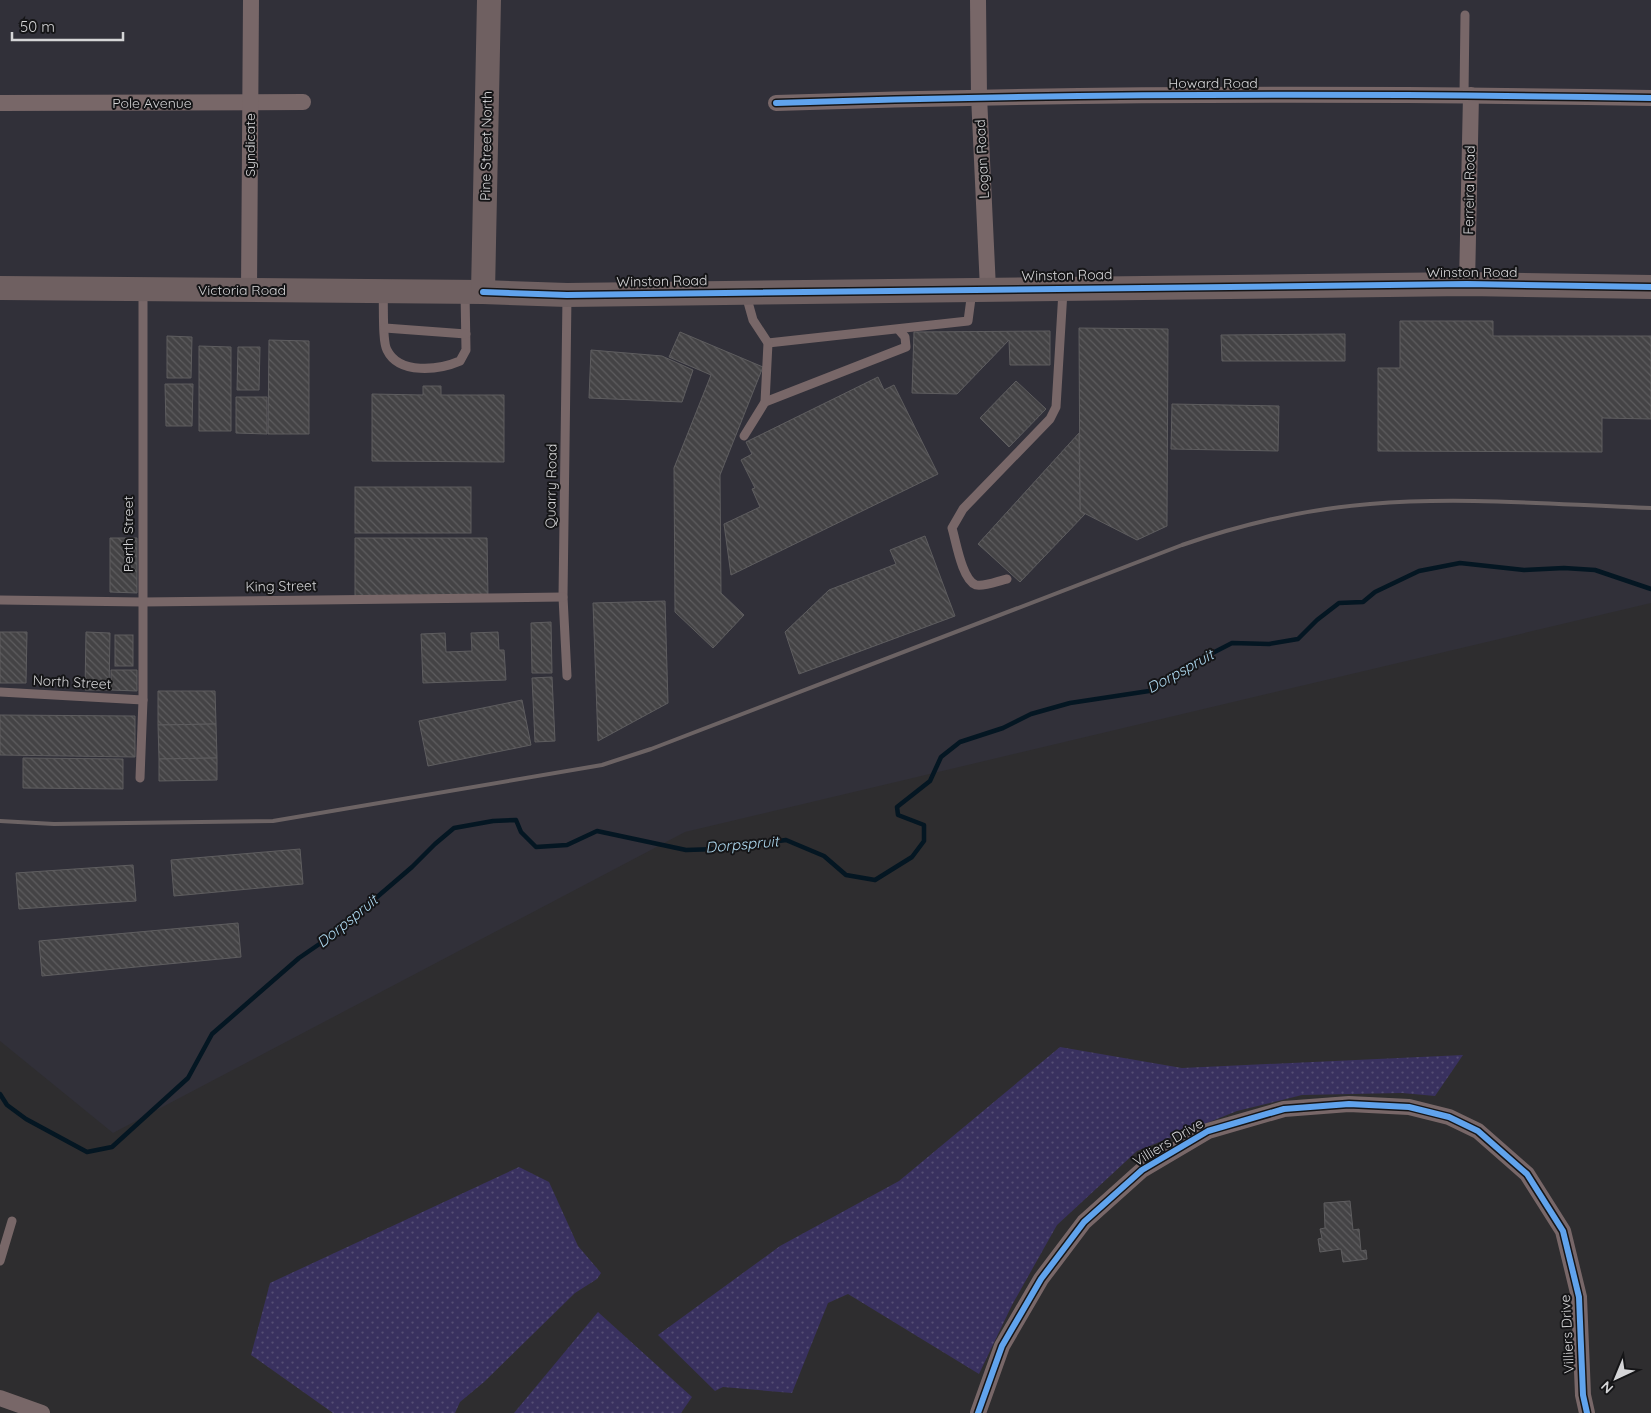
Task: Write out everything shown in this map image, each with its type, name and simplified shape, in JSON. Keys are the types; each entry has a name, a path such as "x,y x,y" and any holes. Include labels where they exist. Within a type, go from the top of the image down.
{"street":[{"name":"Syndicate","path":"249,290 251,0"},
{"name":"Pine Street North","path":"474,292 489,0"},
{"name":"Logan Road","path":"978,0 980,289"},
{"name":"Howard Road","path":"776,103 979,96 1468,95 1651,98"},
{"name":"Ferreira Road","path":"1467,284 1468,95"},
{"name":"Pole Avenue","path":"0,103 303,102"},
{"name":"Winston Road","path":"474,292 567,295 1467,284 1651,287"},
{"name":"Victoria Road","path":"0,288 474,292"},
{"name":"Villiers Drive","path":"978,1413 1002,1346 1041,1278 1084,1222 1142,1170 1208,1131 1284,1109 1349,1104 1409,1107 1449,1116 1478,1131 1527,1174 1564,1231 1580,1297 1583,1395 1587,1413"},
{"path":"0,1398 42,1413"}],"lane":[{"path":"1464,15 1468,95"},
{"path":"1006,579 978,586 972,583 965,576 952,528 962,509 1050,418 1056,407 1063,288"},
{"path":"768,343 900,330 968,321 980,289"},
{"name":"Perth Street","path":"140,778 143,700 143,290"},
{"path":"383,291 386,349 393,360 407,367 434,368 460,361 466,350 466,334 474,292"},
{"path":"744,436 765,402 768,343 753,320 746,292"},
{"name":"Quarry Road","path":"567,295 563,597 567,676"},
{"path":"385,328 466,334"},
{"path":"765,402 906,347 905,338 900,330"},
{"name":"King Street","path":"0,600 142,602 563,597"},
{"name":"North Street","path":"0,692 143,700"},
{"path":"0,1261 12,1221"}],"shaded area":[{"path":"0,0 1651,0 1651,603 685,832 113,1133 0,1041"},
{"path":"1060,1047 1182,1068 1463,1055 1435,1096 1402,1093 1302,1095 1237,1111 1137,1151 1057,1225 1012,1305 979,1374 848,1294 828,1303 792,1393 723,1387 715,1391 658,1335 780,1246 899,1181"},
{"path":"519,1167 549,1182 578,1246 601,1273 597,1279 575,1293 484,1382 460,1402 455,1413 333,1413 251,1355 270,1283"},
{"path":"598,1312 692,1397 681,1413 514,1413"}],"building":[{"path":"1400,321 1493,321 1493,336 1651,336 1651,419 1602,418 1602,452 1378,451 1378,368 1400,368"},
{"path":"1079,328 1168,329 1167,526 1137,540 1080,511"},
{"path":"1050,331 1050,365 1010,365 1009,340 957,394 912,393 914,332"},
{"path":"680,332 763,367 720,475 721,593 744,615 713,648 675,612 674,468 711,375 669,357"},
{"path":"1345,334 1345,361 1222,361 1221,335"},
{"path":"167,336 192,337 191,378 167,378"},
{"path":"269,340 309,341 309,434 268,434"},
{"path":"199,346 231,347 231,431 199,431"},
{"path":"238,347 260,347 259,390 237,390"},
{"path":"591,350 662,356 693,370 682,402 589,398"},
{"path":"878,377 884,390 894,385 938,474 731,575 724,524 760,507 752,489 755,488 741,460 752,454 746,442"},
{"path":"1016,381 1046,409 1009,447 980,418"},
{"path":"165,384 193,384 192,426 166,426"},
{"path":"423,386 441,386 441,395 504,395 504,462 372,461 372,394 423,395"},
{"path":"236,397 267,397 267,434 236,433"},
{"path":"1172,404 1279,406 1278,451 1171,449"},
{"path":"1079,433 1080,511 1085,514 1020,582 978,544"},
{"path":"355,487 471,487 471,533 355,533"},
{"path":"925,536 955,616 799,674 785,632 829,590 896,564 890,550"},
{"path":"110,538 137,538 137,593 110,592"},
{"path":"355,538 487,538 488,597 355,597"},
{"path":"665,601 668,703 598,741 593,603"},
{"path":"551,622 552,673 532,673 531,623"},
{"path":"0,632 27,632 26,683 0,683"},
{"path":"86,632 110,633 109,690 85,690"},
{"path":"498,632 499,650 504,650 506,680 423,683 421,634 445,633 446,652 472,651 471,633"},
{"path":"115,635 133,635 133,666 115,666"},
{"path":"111,670 137,670 137,691 111,690"},
{"path":"552,677 555,741 535,742 532,678"},
{"path":"158,691 215,691 216,724 158,725"},
{"path":"522,700 531,745 428,766 419,721"},
{"path":"0,715 135,716 135,757 0,755"},
{"path":"216,724 217,758 159,759 158,725"},
{"path":"23,758 123,759 123,789 23,788"},
{"path":"217,758 217,780 159,781 159,759"},
{"path":"300,849 303,884 174,896 171,860"},
{"path":"133,865 136,901 19,909 16,873"},
{"path":"238,923 241,957 42,976 39,941"},
{"path":"1350,1201 1353,1230 1359,1229 1361,1251 1366,1250 1367,1259 1343,1262 1341,1249 1320,1252 1318,1239 1322,1238 1320,1229 1325,1228 1324,1203"}],"waterway":[{"name":"Dorpspruit","path":"0,1094 7,1105 26,1119 87,1152 112,1147 188,1078 212,1034 299,958 334,934 454,828 493,821 516,820 521,832 536,847 567,845 597,831 686,850 717,849 786,840 824,856 846,875 875,880 912,857 924,841 924,825 898,815 897,807 930,781 941,757 960,742 1003,728 1031,714 1070,703 1149,691 1172,674 1232,643 1269,644 1298,639 1317,620 1339,603 1363,602 1375,592 1419,571 1460,563 1524,570 1564,568 1595,570 1651,589"}],"railway":[{"path":"0,821 54,824 273,821 602,765 651,749 1182,545 1228,530 1275,518 1346,506 1440,501 1651,508"}],"cycle path":[{"path":"776,103 995,97 1214,95 1651,98"},
{"path":"483,292 567,295 1467,284 1651,287"},
{"path":"978,1413 1002,1346 1041,1279 1084,1222 1142,1170 1208,1131 1284,1109 1349,1104 1409,1107 1449,1117 1478,1131 1527,1174 1563,1231 1579,1297 1583,1395 1587,1413"}]}
